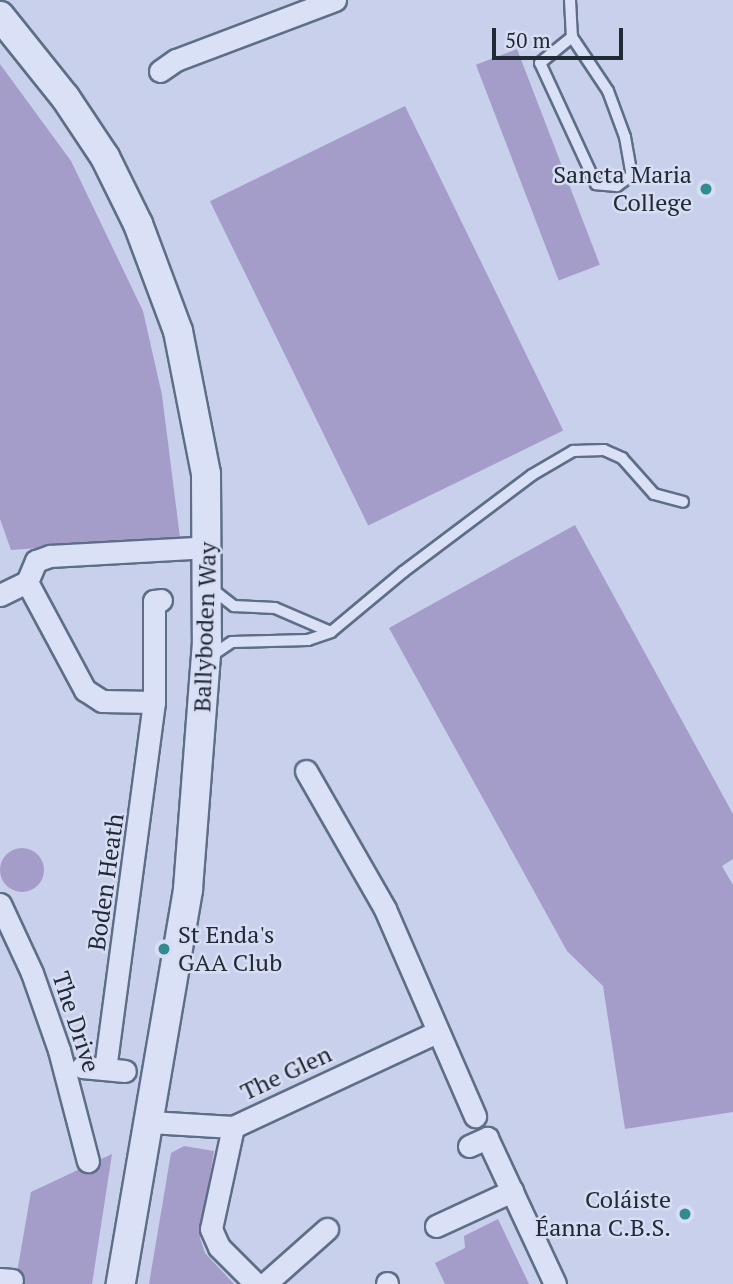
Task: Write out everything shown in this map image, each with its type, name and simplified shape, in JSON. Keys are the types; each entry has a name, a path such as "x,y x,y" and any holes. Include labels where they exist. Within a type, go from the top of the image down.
{"main road":[{"name":"Ballyboden Way","path":"0,16 78,117 138,224 178,331 194,395 206,474 209,547 206,659 188,890 121,1284"}],"street":[{"path":"160,71 176,60 335,0"},
{"path":"0,595 27,582 36,561 50,556 209,547"},
{"path":"27,582 85,690 102,701 153,702"},
{"name":"Boden Heath","path":"82,1068 115,1070 153,702 154,601 161,600"},
{"path":"306,771 385,909 475,1116"},
{"name":"The Drive","path":"0,904 32,973 55,1037 88,1161"},
{"name":"The Glen","path":"150,1122 233,1127 437,1032"},
{"path":"233,1127 211,1229 219,1247 256,1284"},
{"path":"469,1146 487,1138 555,1284"},
{"path":"436,1226 512,1191"},
{"path":"265,1284 327,1229"}],"lane":[{"path":"570,0 572,37 607,91 625,137 632,175 617,186 596,184 540,63 572,37"},
{"path":"206,659 232,642 308,640 331,632 468,523 573,451 604,450 622,458 653,494 682,502"},
{"path":"208,586 233,606 275,608 331,632"}],"shaded area":[{"path":"517,49 600,265 559,280 476,65"},
{"path":"0,64 71,161 143,311 162,395 180,538 11,550 0,519"},
{"path":"405,106 563,430 368,526 210,201"},
{"path":"575,525 733,814 733,859 722,866 733,885 733,1112 625,1129 603,986 567,951 389,628"},
{"path":"22,848 38,854 44,870 38,886 22,892 6,886 0,870 6,854"},
{"path":"184,1146 214,1151 200,1238 205,1253 234,1284 149,1284 171,1153"},
{"path":"112,1154 92,1284 15,1284 31,1192"},
{"path":"498,1219 529,1284 445,1284 435,1263 465,1248 464,1236"}],"place":[{"name":"Sancta Maria College","path":"706,189"},
{"name":"St Enda's GAA Club","path":"164,949"},
{"name":"Coláiste Éanna C.B.S.","path":"685,1214"}]}
